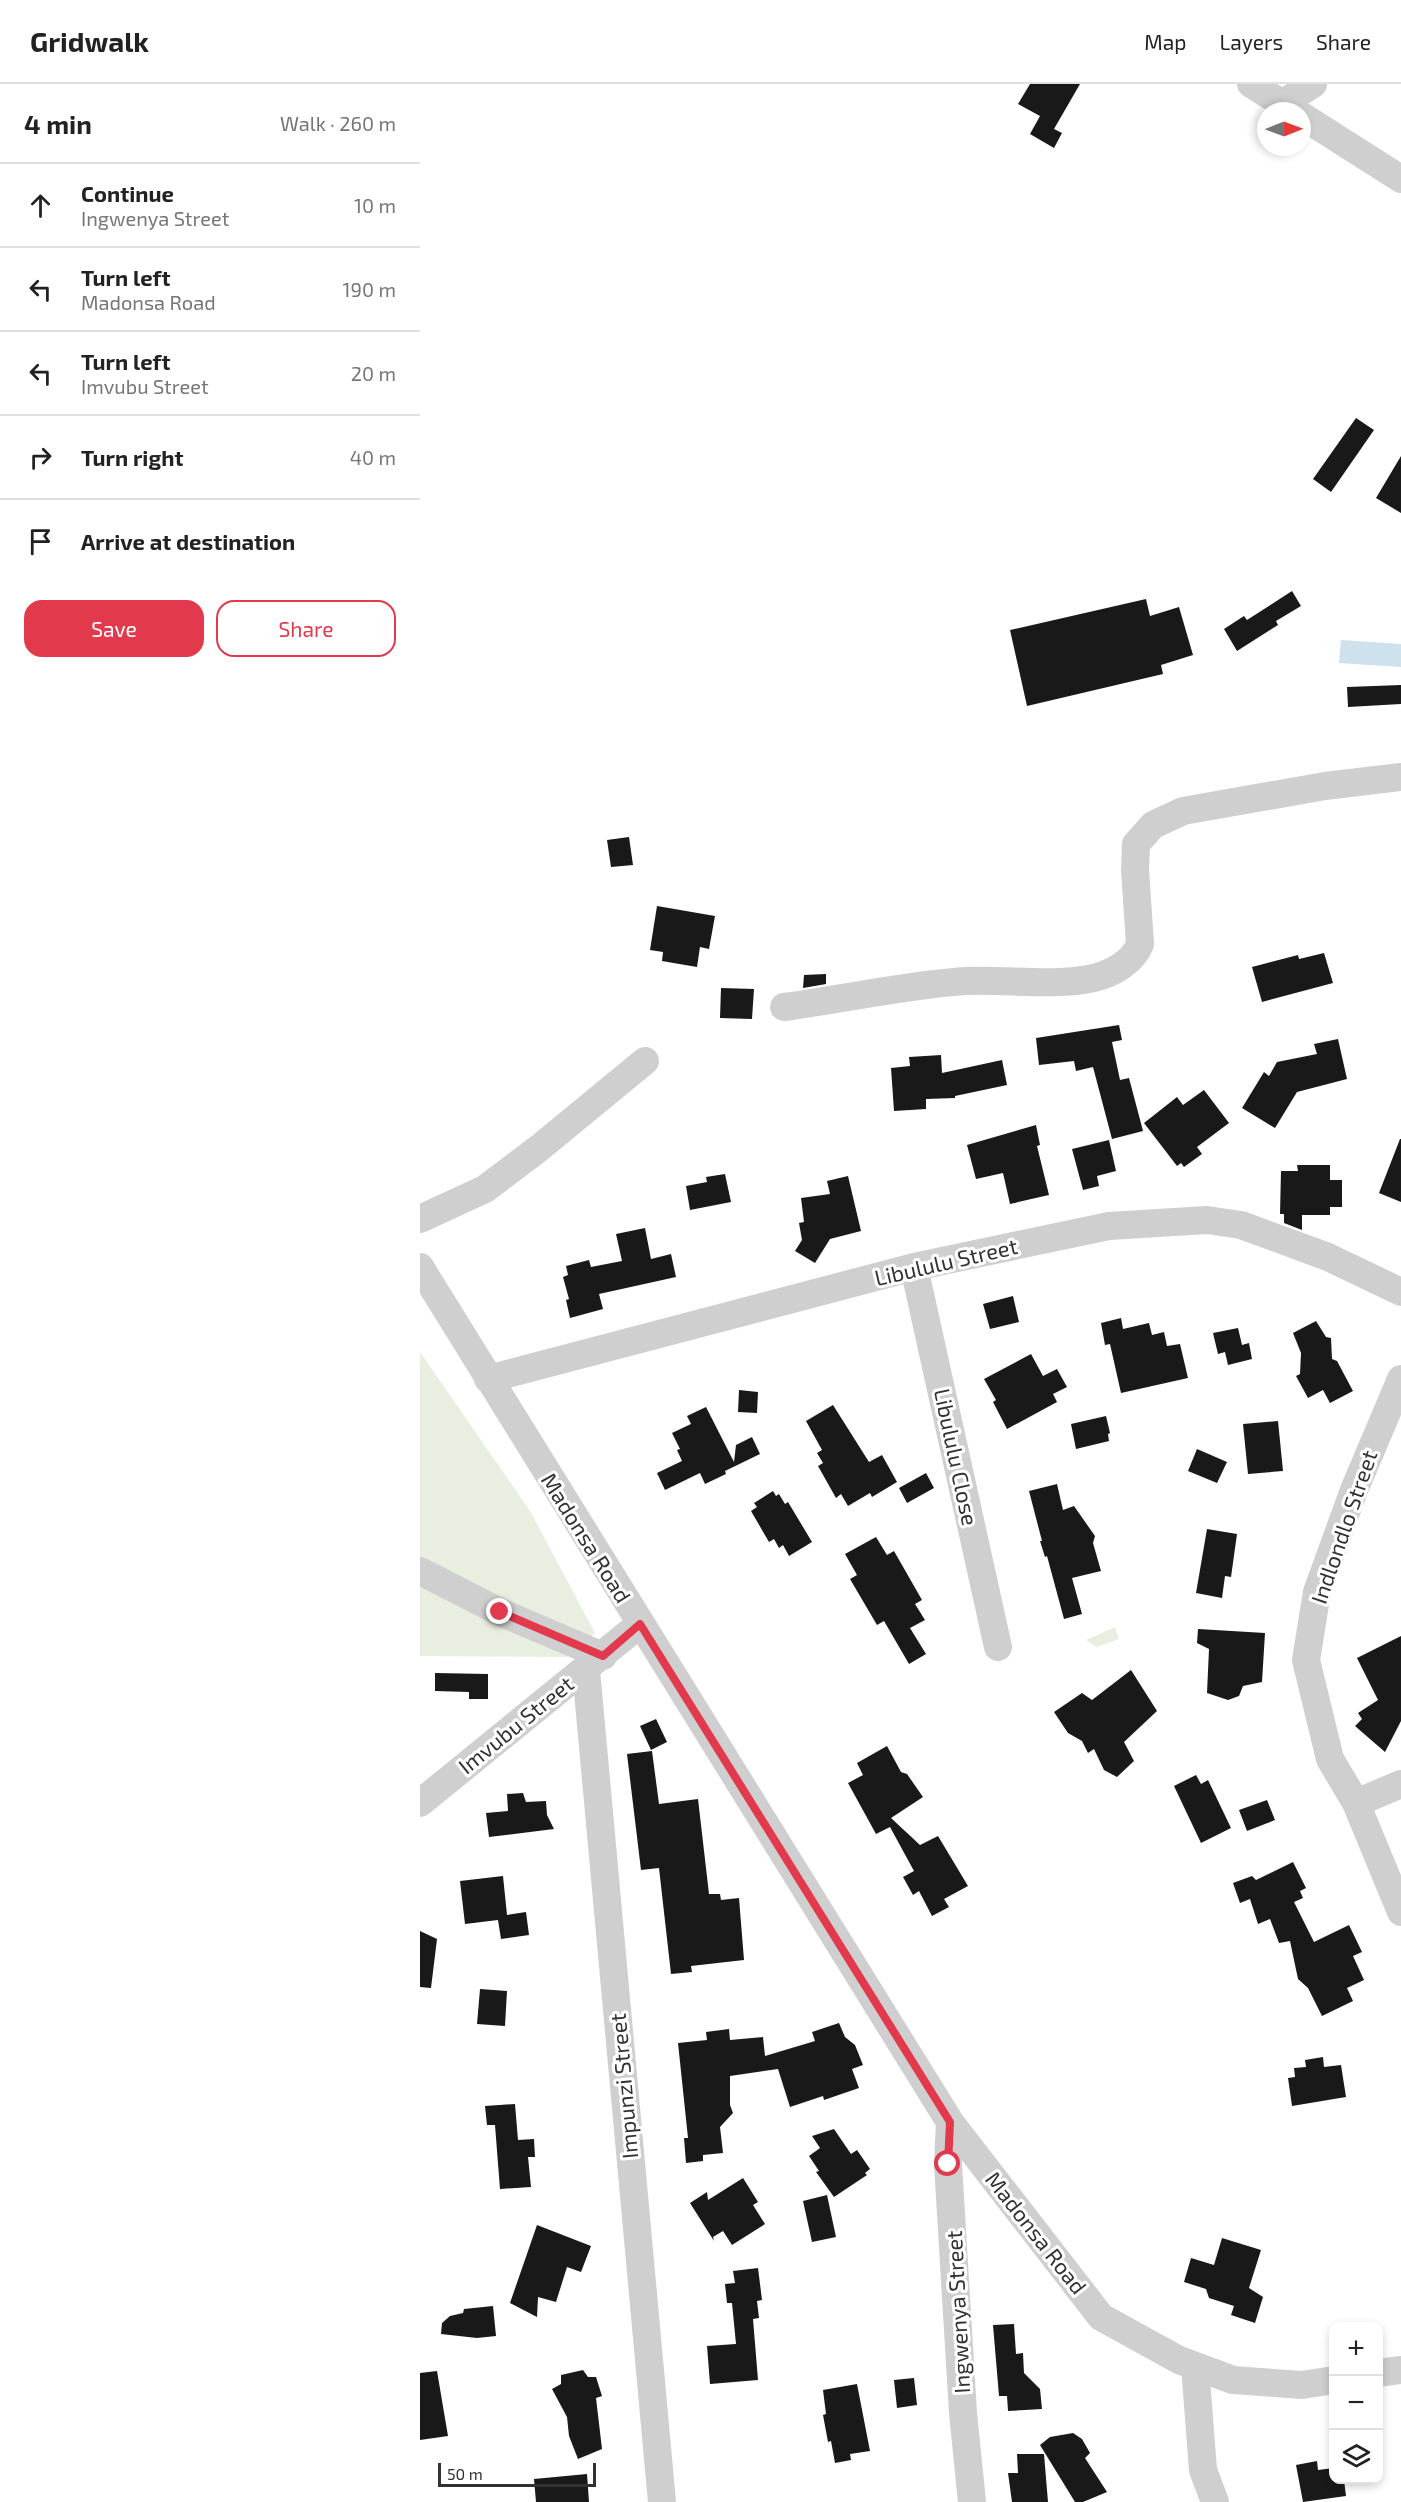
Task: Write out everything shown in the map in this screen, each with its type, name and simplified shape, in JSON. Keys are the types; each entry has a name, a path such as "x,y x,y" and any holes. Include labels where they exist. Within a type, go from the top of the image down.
{"street":[{"path":"1251,84 1280,102"},
{"path":"1299,102 1314,84"},
{"path":"1311,122 1401,179"},
{"path":"784,1007 935,984 1095,978 1123,965 1136,954 1140,944 1135,870 1136,844 1153,825 1183,811 1325,786 1401,777"},
{"path":"420,1219 485,1189 538,1149 645,1061"},
{"name":"Libululu Street","path":"488,1379 914,1268 1109,1227 1207,1220 1241,1226 1306,1249 1401,1292"},
{"name":"Madonsa Road","path":"420,1267 950,2122 1101,2317 1179,2360 1233,2380 1302,2385 1329,2381"},
{"name":"Libululu Close","path":"914,1268 998,1647"},
{"name":"Indlondlo Street","path":"1401,1379 1354,1490 1317,1593 1306,1660 1330,1759 1356,1803 1401,1911"},
{"path":"420,1571 594,1663"},
{"name":"Imvubu Street","path":"420,1803 640,1624"},
{"name":"Impunzi Street","path":"594,1663 662,2502"},
{"path":"1356,1803 1401,1784"},
{"name":"Ingwenya Street","path":"950,2122 948,2164 963,2413 972,2502"},
{"path":"1195,2366 1203,2470 1215,2502"},
{"path":"1383,2372 1401,2370"}],"shaded area":[{"path":"420,1352 530,1511 595,1633 567,1657 420,1656"},
{"path":"1115,1627 1119,1639 1097,1647 1086,1640"}],"water":[{"path":"1341,640 1401,644 1401,667 1339,663"}],"building":[{"path":"1030,84 1080,84 1054,129 1062,133 1054,148 1030,134 1040,116 1018,104"},
{"path":"1356,418 1374,430 1331,492 1313,479"},
{"path":"1401,456 1401,513 1376,498"},
{"path":"1292,591 1301,606 1276,621 1278,625 1237,651 1224,629 1244,616 1247,620"},
{"path":"1146,599 1150,616 1179,607 1193,655 1161,665 1163,674 1027,706 1010,630"},
{"path":"1401,685 1401,704 1348,707 1347,687"},
{"path":"629,837 633,865 611,867 607,840"},
{"path":"657,906 715,916 709,949 700,947 697,967 662,961 663,952 650,950"},
{"path":"1324,953 1333,983 1262,1002 1252,967 1298,955 1299,959"},
{"path":"826,974 826,984 803,988 804,975"},
{"path":"721,988 754,989 752,1019 720,1018"},
{"path":"1119,1025 1122,1040 1112,1042 1120,1080 1129,1078 1143,1131 1112,1139 1093,1067 1076,1071 1074,1061 1039,1065 1036,1038"},
{"path":"1338,1039 1347,1079 1297,1092 1275,1128 1242,1108 1264,1072 1269,1076 1277,1062 1317,1054 1314,1044"},
{"path":"941,1055 942,1073 1002,1060 1007,1085 955,1096 955,1098 926,1099 926,1109 894,1111 891,1068 910,1066 909,1057"},
{"path":"1204,1090 1229,1123 1197,1147 1202,1154 1184,1167 1181,1163 1177,1166 1144,1123 1177,1097 1183,1105"},
{"path":"1036,1125 1040,1145 1037,1146 1049,1195 1010,1204 1003,1173 976,1179 967,1145"},
{"path":"1401,1139 1401,1202 1379,1193"},
{"path":"1109,1140 1116,1171 1097,1176 1099,1186 1083,1190 1072,1149"},
{"path":"1297,1165 1330,1165 1330,1180 1342,1180 1342,1207 1330,1207 1330,1215 1302,1215 1302,1230 1284,1223 1284,1214 1280,1214 1281,1171 1298,1171"},
{"path":"725,1174 731,1202 690,1210 686,1186 707,1182 706,1177"},
{"path":"848,1176 861,1231 830,1239 815,1263 795,1251 802,1240 799,1223 804,1222 801,1198 830,1194 827,1181"},
{"path":"645,1228 651,1259 671,1254 676,1277 599,1294 603,1309 570,1318 566,1300 569,1299 563,1277 568,1275 566,1266 589,1260 591,1267 622,1261 616,1234"},
{"path":"1013,1296 1019,1322 990,1329 983,1304"},
{"path":"1121,1318 1123,1329 1149,1323 1152,1335 1164,1332 1167,1346 1180,1344 1188,1378 1121,1393 1110,1344 1105,1345 1101,1323"},
{"path":"1316,1321 1326,1337 1331,1338 1332,1359 1337,1361 1353,1391 1330,1403 1323,1390 1308,1398 1296,1376 1300,1374 1301,1353 1293,1333"},
{"path":"1238,1328 1242,1345 1249,1343 1252,1359 1228,1365 1225,1352 1218,1354 1213,1333"},
{"path":"1031,1354 1043,1376 1057,1369 1067,1387 1053,1394 1057,1402 1007,1429 993,1402 996,1400 984,1379"},
{"path":"739,1390 758,1392 757,1413 738,1412"},
{"path":"833,1405 869,1462 882,1455 897,1482 872,1497 870,1493 848,1506 841,1494 836,1498 818,1466 823,1463 817,1453 822,1450 806,1421"},
{"path":"706,1407 734,1462 736,1445 752,1437 760,1454 725,1471 726,1474 705,1484 700,1473 665,1490 657,1473 682,1461 677,1450 680,1449 672,1433 691,1424 687,1416"},
{"path":"1106,1416 1110,1433 1108,1434 1109,1441 1076,1449 1071,1424"},
{"path":"1278,1421 1283,1471 1248,1474 1243,1424"},
{"path":"1197,1449 1227,1462 1217,1483 1188,1471"},
{"path":"926,1473 934,1488 907,1503 899,1488"},
{"path":"1057,1484 1063,1510 1074,1506 1095,1536 1093,1543 1101,1571 1072,1578 1082,1614 1064,1619 1047,1556 1045,1557 1040,1541 1042,1541 1029,1491"},
{"path":"773,1491 776,1496 779,1494 785,1504 788,1502 812,1542 789,1556 783,1545 779,1548 774,1539 769,1542 751,1511 757,1507 754,1503"},
{"path":"1207,1529 1237,1534 1231,1577 1225,1576 1222,1598 1196,1593"},
{"path":"876,1537 887,1555 894,1551 922,1600 915,1604 925,1620 910,1628 926,1654 909,1664 884,1621 877,1625 850,1579 857,1575 845,1554"},
{"path":"1198,1629 1265,1633 1262,1682 1243,1686 1239,1696 1228,1700 1207,1693 1209,1649 1197,1643"},
{"path":"1401,1636 1401,1721 1385,1752 1355,1726 1362,1719 1358,1713 1378,1700 1357,1658"},
{"path":"1131,1670 1157,1711 1124,1742 1134,1761 1117,1777 1104,1770 1094,1749 1088,1753 1082,1741 1068,1733 1054,1712 1082,1693 1092,1700"},
{"path":"435,1673 488,1674 488,1699 469,1699 469,1692 435,1691"},
{"path":"656,1719 667,1742 651,1750 640,1726"},
{"path":"887,1746 901,1772 907,1774 923,1797 891,1818 920,1845 938,1836 968,1886 944,1899 949,1907 932,1916 919,1891 913,1895 903,1877 914,1871 890,1827 876,1834 848,1783 863,1775 857,1763"},
{"path":"652,1751 659,1804 698,1799 709,1894 720,1894 721,1900 739,1898 744,1960 691,1966 692,1972 671,1974 659,1868 641,1870 627,1754"},
{"path":"1196,1775 1201,1784 1208,1780 1231,1828 1201,1843 1174,1786"},
{"path":"523,1793 526,1802 546,1801 547,1815 554,1829 489,1837 486,1813 508,1811 507,1794"},
{"path":"1267,1800 1275,1820 1247,1831 1239,1810"},
{"path":"1293,1862 1306,1888 1300,1891 1303,1898 1294,1902 1314,1942 1349,1925 1362,1952 1353,1956 1364,1980 1347,1988 1353,2001 1322,2016 1308,1988 1298,1979 1290,1941 1279,1943 1270,1919 1258,1924 1250,1899 1240,1903 1233,1883 1252,1876 1256,1880"},
{"path":"503,1876 507,1915 526,1912 529,1935 501,1939 498,1920 465,1924 460,1881"},
{"path":"420,1931 437,1939 431,1988 420,1987"},
{"path":"480,1989 507,1991 505,2026 477,2024"},
{"path":"839,2023 845,2037 855,2045 863,2065 852,2069 859,2088 824,2100 823,2096 790,2107 778,2069 730,2076 730,2105 733,2113 720,2127 723,2153 703,2155 703,2161 686,2163 684,2138 688,2138 678,2043 707,2040 706,2032 729,2029 730,2040 763,2037 765,2056 815,2041 812,2032"},
{"path":"1323,2057 1324,2067 1341,2065 1346,2097 1292,2106 1288,2078 1295,2077 1294,2068 1306,2067 1305,2060"},
{"path":"515,2104 518,2140 534,2139 535,2157 528,2157 531,2187 500,2189 495,2125 487,2125 485,2106"},
{"path":"834,2129 851,2154 857,2150 870,2169 865,2173 867,2175 834,2197 816,2172 819,2171 809,2156 820,2148 812,2136"},
{"path":"743,2178 758,2202 753,2205 765,2224 732,2245 723,2231 713,2237 714,2241 690,2203 707,2192 708,2200"},
{"path":"827,2195 836,2237 812,2242 803,2201"},
{"path":"537,2225 591,2246 581,2272 567,2267 556,2302 538,2297 537,2317 510,2303"},
{"path":"1222,2238 1261,2250 1249,2288 1263,2297 1255,2323 1231,2315 1234,2306 1209,2298 1206,2289 1184,2282 1191,2258 1214,2265"},
{"path":"758,2268 762,2300 757,2301 759,2318 753,2319 758,2380 710,2384 707,2346 736,2344 732,2303 727,2303 725,2284 735,2283 733,2271"},
{"path":"493,2306 496,2336 477,2338 441,2334 442,2323 450,2316 463,2313 464,2309"},
{"path":"1014,2324 1016,2354 1023,2353 1024,2373 1040,2389 1042,2409 1008,2411 1007,2396 999,2396 993,2325"},
{"path":"583,2370 588,2377 596,2377 602,2396 596,2398 602,2449 578,2459 569,2436 567,2417 552,2389 561,2384 561,2375"},
{"path":"437,2371 448,2436 420,2440 420,2373"},
{"path":"914,2378 917,2405 897,2408 894,2380"},
{"path":"857,2384 870,2451 850,2454 851,2460 835,2463 823,2415 826,2414 823,2390"},
{"path":"1073,2433 1082,2439 1090,2453 1085,2458 1107,2492 1083,2502 1075,2502 1040,2445 1050,2437"},
{"path":"1017,2454 1044,2454 1048,2502 1012,2502 1008,2473 1018,2473"},
{"path":"1317,2461 1318,2470 1329,2469 1329,2484 1344,2484 1346,2496 1303,2502 1296,2465"},
{"path":"587,2474 589,2502 536,2502 534,2479"}],"route":[{"path":"500,1612 603,1656 640,1624 950,2122 948,2164"}]}
